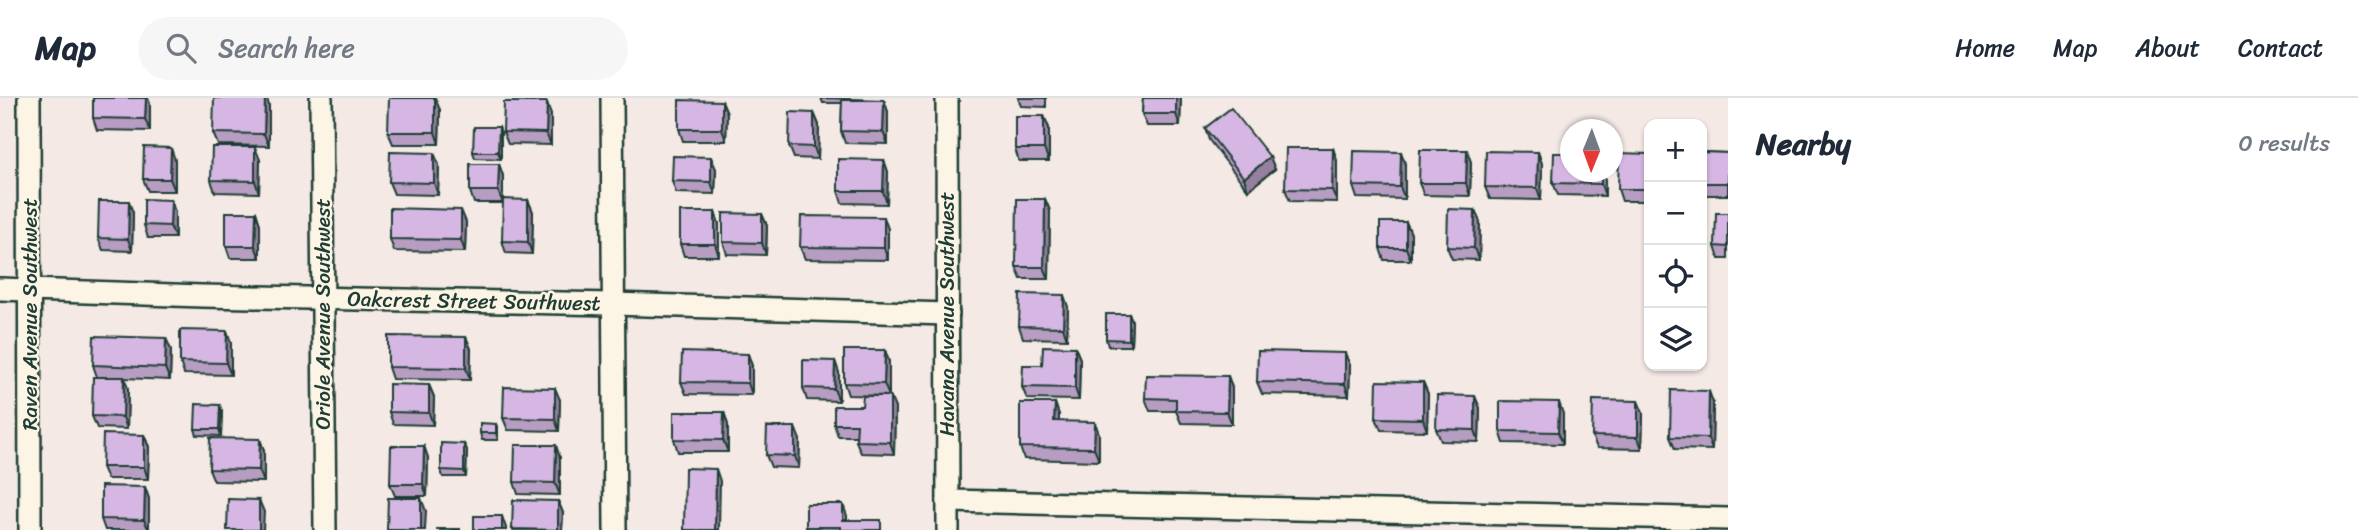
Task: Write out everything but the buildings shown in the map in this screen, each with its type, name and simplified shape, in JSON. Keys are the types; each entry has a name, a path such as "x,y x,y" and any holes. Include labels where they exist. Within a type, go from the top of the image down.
{"street":[{"name":"Raven Avenue Southwest","path":"29,98 30,530"},
{"name":"Oriole Avenue Southwest","path":"321,98 325,530"},
{"path":"612,98 615,530"},
{"name":"Havana Avenue Southwest","path":"947,98 948,530"},
{"name":"Oakcrest Street Southwest","path":"0,289 948,314"},
{"path":"948,502 1728,519"}]}
